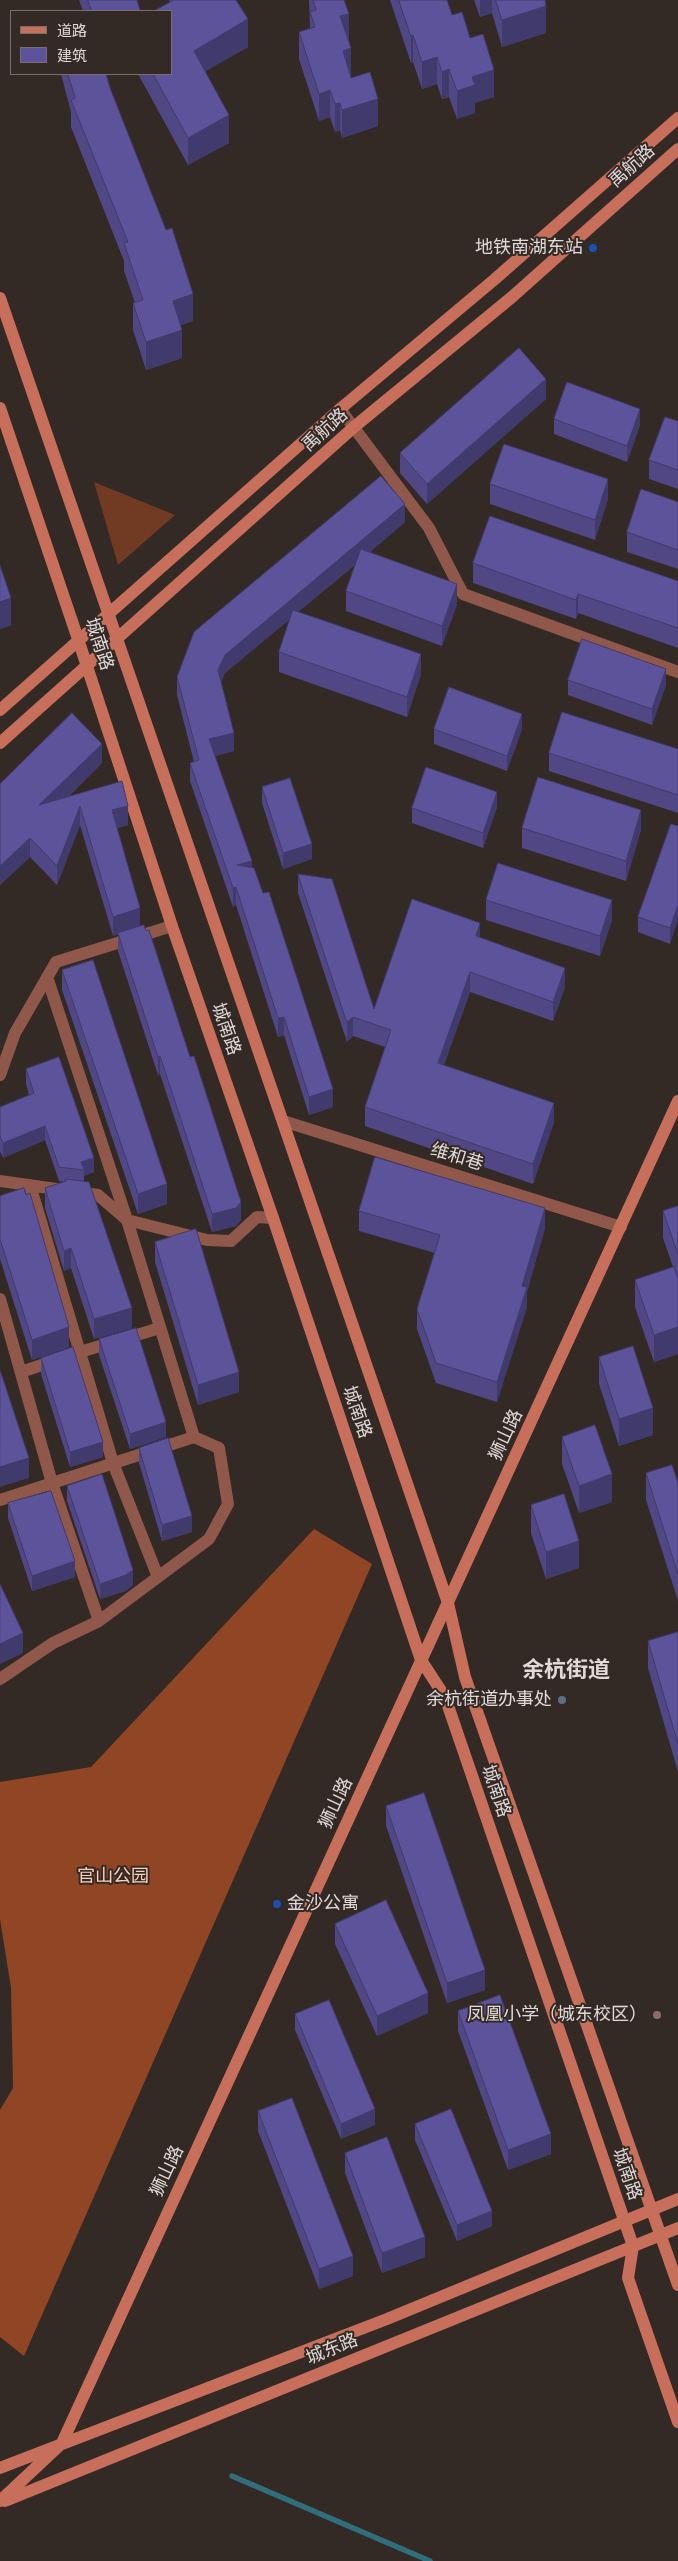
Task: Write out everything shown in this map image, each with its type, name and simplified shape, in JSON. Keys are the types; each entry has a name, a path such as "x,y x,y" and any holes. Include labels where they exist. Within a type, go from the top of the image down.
{"main road":[{"name":"禹航路","path":"0,710 109,616 340,409 495,279 678,118"},
{"name":"禹航路","path":"0,743 118,640 354,427 512,297 678,149"},
{"name":"城南路","path":"0,298 448,1603 465,1677 678,2286"},
{"name":"城南路","path":"0,408 172,926 422,1660 446,1697 633,2246 628,2278 678,2422"},
{"name":"狮山路","path":"0,2502 62,2443 678,1103"},
{"name":"城东路","path":"0,2468 387,2319 678,2199"},
{"name":"城东路","path":"0,2502 678,2228"}],"street":[{"path":"340,409 429,528 463,594 678,672"},
{"path":"0,1076 15,1032 56,962 172,926"},
{"path":"47,977 194,1437"},
{"name":"维和巷","path":"283,1121 621,1227"},
{"path":"0,1181 98,1195 126,1220 207,1240 231,1240 257,1217 273,1218"},
{"path":"30,1185 113,1463 158,1577"},
{"path":"0,1299 52,1482 98,1621"},
{"path":"21,1372 160,1328"},
{"path":"0,1500 194,1437 219,1448 228,1504 208,1539 98,1621 53,1643 0,1680"}],"shaded area":[{"path":"94,482 175,515 118,565"}],"green space":[{"name":"官山公园","path":"314,1529 372,1564 24,2356 0,2337 0,2110 13,2088 11,1988 0,1919 0,1782 91,1767"}],"building":[{"path":"88,0 137,0 140,10 92,10"},
{"path":"174,0 236,0 248,19 194,51 229,115 188,138 154,75 172,75 172,10 156,10"},
{"path":"313,0 344,0 349,14 340,16 351,48 343,51 351,78 370,72 378,99 342,110 340,103 335,104 330,90 319,94 299,32 315,27 310,12 316,10"},
{"path":"399,0 447,0 452,15 462,12 470,38 483,34 494,70 472,77 475,85 457,91 449,69 442,72 437,57 422,62"},
{"path":"496,0 545,0 546,6 502,20"},
{"path":"68,75 106,75 166,230 172,228 193,294 173,301 182,330 146,342 133,303 143,300 124,243 128,242 71,100 75,98"},
{"path":"519,348 546,379 427,484 400,453"},
{"path":"567,382 640,409 627,446 554,419"},
{"path":"665,417 678,421 678,470 649,460"},
{"path":"504,444 608,479 595,520 490,484"},
{"path":"381,476 405,504 225,655 218,670 234,733 209,739 252,861 237,865 254,868 263,893 269,892 333,1089 309,1097 284,1017 278,1018 236,887 233,888 190,763 199,760 177,677 194,632"},
{"path":"641,489 678,502 678,550 627,532"},
{"path":"490,516 678,581 678,628 578,594 576,600 473,563"},
{"path":"361,549 457,584 442,626 346,591"},
{"path":"0,565 11,598 0,602"},
{"path":"293,610 421,654 407,697 279,652"},
{"path":"582,639 666,669 652,709 568,680"},
{"path":"449,687 522,714 507,756 434,729"},
{"path":"562,712 678,749 678,795 549,753"},
{"path":"72,713 102,744 39,805 122,781 128,806 112,810 140,908 113,917 80,806 57,866 30,838 0,866 0,784"},
{"path":"426,767 497,792 483,833 412,808"},
{"path":"538,777 641,810 626,861 522,828"},
{"path":"290,778 312,844 283,853 262,787"},
{"path":"671,824 678,826 678,905 670,928 638,917"},
{"path":"498,863 612,900 600,936 486,900"},
{"path":"298,874 332,879 374,1009 412,899 480,923 476,936 565,968 553,1002 470,972 438,1063 554,1103 533,1164 365,1107 391,1030 353,1017 347,1022"},
{"path":"144,925 146,931 149,930 190,1057 194,1056 241,1202 236,1208 212,1214 160,1056 158,1057 118,933"},
{"path":"93,960 167,1184 138,1194 62,970"},
{"path":"59,1057 94,1158 81,1162 84,1170 59,1167 45,1126 3,1143 0,1136 0,1107 34,1093 26,1069"},
{"path":"375,1157 545,1208 522,1286 527,1287 497,1382 436,1363 417,1309 440,1235 359,1211"},
{"path":"65,1179 89,1182 132,1308 94,1319 71,1248 64,1251 45,1188 66,1181"},
{"path":"24,1188 26,1195 30,1193 69,1327 32,1340 0,1239 0,1196"},
{"path":"678,1206 678,1254 663,1211"},
{"path":"196,1229 239,1372 198,1385 155,1242"},
{"path":"674,1267 678,1279 678,1327 654,1335 635,1280"},
{"path":"136,1328 166,1422 130,1434 99,1339"},
{"path":"633,1346 653,1408 619,1419 599,1357"},
{"path":"73,1347 103,1442 70,1452 41,1358"},
{"path":"0,1370 29,1458 0,1467"},
{"path":"595,1425 612,1474 579,1486 562,1437"},
{"path":"168,1438 192,1516 162,1525 139,1448"},
{"path":"672,1465 678,1483 678,1574 646,1473"},
{"path":"102,1474 133,1570 126,1575 100,1584 67,1486"},
{"path":"51,1491 75,1561 32,1576 8,1503"},
{"path":"564,1494 579,1541 546,1552 531,1505"},
{"path":"0,1584 23,1633 0,1644"},
{"path":"678,1632 678,1744 648,1641"},
{"path":"424,1793 485,1970 447,1983 386,1806"},
{"path":"386,1900 428,1993 377,2016 335,1924"},
{"path":"500,1995 551,2134 508,2150 458,2011"},
{"path":"329,2000 375,2109 341,2124 295,2014"},
{"path":"292,2098 353,2256 319,2269 258,2111"},
{"path":"451,2109 492,2211 457,2225 415,2124"},
{"path":"387,2137 425,2237 382,2253 345,2153"}],"waterway":[{"path":"232,2476 430,2561"}],"place":[{"name":"地铁南湖东站","path":"593,248"},
{"name":"余杭街道办事处","path":"562,1700"},
{"name":"金沙公寓","path":"277,1904"},
{"name":"凤凰小学（城东校区）","path":"657,2015"}],"district":[{"name":"余杭街道","path":"566,1670"}]}
